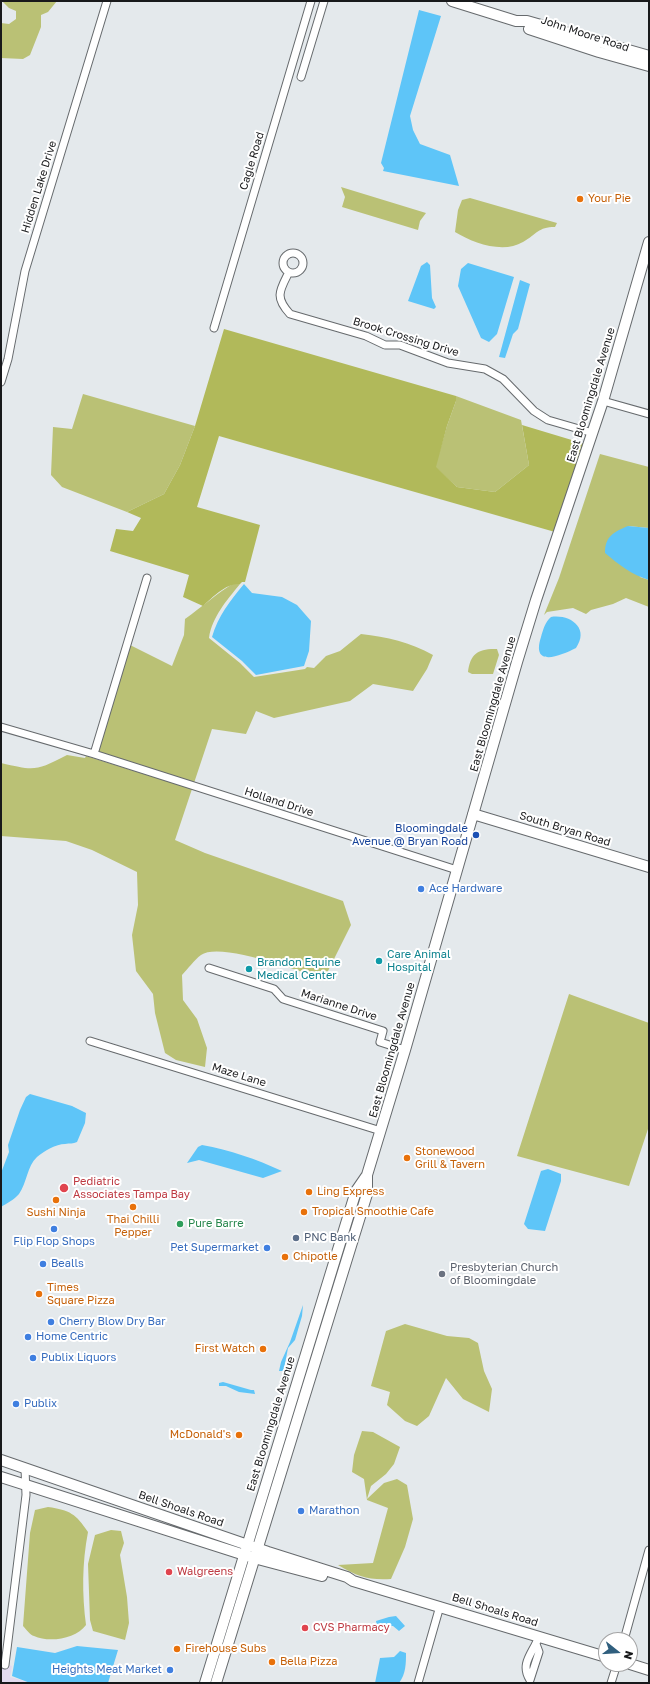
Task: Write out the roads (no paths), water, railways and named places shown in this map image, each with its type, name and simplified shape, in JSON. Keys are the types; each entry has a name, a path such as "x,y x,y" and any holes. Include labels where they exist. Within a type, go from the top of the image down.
{"main road":[{"name":"John Moore Road","path":"452,1 516,21 527,22 649,56"},
{"name":"John Moore Road","path":"516,21 525,28 599,52 649,66"},
{"name":"East Bloomingdale Avenue","path":"216,1683 367,1194 367,1175 534,607 593,433 649,242"},
{"name":"South Bryan Road","path":"473,814 649,867"},
{"name":"East Bloomingdale Avenue","path":"205,1683 356,1191 367,1175"},
{"name":"Bell Shoals Road","path":"1,1460 247,1545 255,1553 346,1582 353,1581 440,1606 537,1640 598,1655"},
{"name":"Bell Shoals Road","path":"1,1478 244,1555 255,1553"},
{"path":"638,1667 649,1670"}],"street":[{"name":"Hidden Lake Drive","path":"1,382 8,359 25,271 107,1"},
{"name":"Cagle Road","path":"214,328 311,1"},
{"path":"301,77 324,1"},
{"name":"Brook Crossing Drive","path":"289,272 279,294 282,305 290,314 366,336 384,345 400,345 448,363 485,369 503,379 534,411 548,420 593,433"},
{"path":"603,401 649,414"},
{"path":"94,754 147,578"},
{"name":"Holland Drive","path":"1,727 94,754 457,870"},
{"name":"Marianne Drive","path":"209,968 274,989 284,999 383,1031 380,1042 405,1050"},
{"name":"Maze Lane","path":"90,1041 380,1131"},
{"path":"5,1665 26,1501 25,1468"},
{"path":"626,1632 649,1550"},
{"path":"418,1683 440,1606"},
{"path":"531,1682 525,1673 532,1648 537,1640"},
{"path":"531,1682 534,1666 539,1652 537,1640"},
{"path":"527,1663 534,1666"},
{"path":"611,1683 614,1672"}],"water":[{"path":"419,10 441,16 410,116 413,130 420,144 450,155 459,186 383,171 384,168 381,163"},
{"path":"427,262 430,265 432,298 436,307 434,309 408,301 421,266"},
{"path":"468,263 514,277 497,334 489,342 481,338 458,286 461,269"},
{"path":"520,280 530,284 518,329 513,334 505,358 499,357"},
{"path":"628,526 649,528 649,580 631,572 605,553 605,547 611,535"},
{"path":"244,584 252,593 282,597 297,605 311,621 309,651 304,666 256,675 242,661 212,637 221,615"},
{"path":"551,617 571,620 576,624 581,634 580,641 576,648 562,654 549,657 543,656 540,653 539,647 544,626"},
{"path":"30,1094 72,1106 86,1113 85,1123 77,1142 62,1144 54,1147 37,1157 31,1165 22,1190 13,1200 1,1207 1,1173 9,1152 8,1145 20,1110 26,1097"},
{"path":"202,1145 243,1155 282,1171 263,1178 199,1160 187,1163 198,1147"},
{"path":"548,1169 561,1174 561,1181 545,1231 528,1229 524,1224 541,1171"},
{"path":"303,1305 302,1316 295,1340 288,1348 283,1371 279,1371 281,1362"},
{"path":"223,1382 254,1390 255,1394 239,1392 226,1386 219,1386 219,1383"},
{"path":"396,1616 405,1626 399,1631 393,1626 377,1626 376,1621"},
{"path":"77,1646 118,1650 108,1683 30,1683 12,1676 17,1647 55,1653"},
{"path":"400,1651 406,1653 406,1661 404,1672 399,1683 375,1683 380,1658 394,1657"}],"place":[{"name":"Your Pie","path":"580,199"},
{"name":"Bloomingdale Avenue @ Bryan Road","path":"476,835"},
{"name":"Ace Hardware","path":"421,889"},
{"name":"Care Animal Hospital","path":"379,961"},
{"name":"Brandon Equine Medical Center","path":"249,969"},
{"name":"Stonewood Grill & Tavern","path":"407,1158"},
{"name":"Pediatric Associates Tampa Bay","path":"64,1188"},
{"name":"Ling Express","path":"309,1192"},
{"name":"Sushi Ninja","path":"56,1200"},
{"name":"Thai Chilli Pepper","path":"133,1207"},
{"name":"Tropical Smoothie Cafe","path":"304,1212"},
{"name":"Pure Barre","path":"180,1224"},
{"name":"Flip Flop Shops","path":"54,1229"},
{"name":"PNC Bank","path":"296,1238"},
{"name":"Pet Supermarket","path":"267,1248"},
{"name":"Chipotle","path":"285,1257"},
{"name":"Bealls","path":"43,1264"},
{"name":"Presbyterian Church of Bloomingdale","path":"442,1274"},
{"name":"Times Square Pizza","path":"39,1294"},
{"name":"Cherry Blow Dry Bar","path":"51,1322"},
{"name":"Home Centric","path":"28,1337"},
{"name":"First Watch","path":"263,1349"},
{"name":"Publix Liquors","path":"33,1358"},
{"name":"Publix","path":"16,1404"},
{"name":"McDonald's","path":"239,1435"},
{"name":"Marathon","path":"301,1511"},
{"name":"Walgreens","path":"169,1572"},
{"name":"CVS Pharmacy","path":"305,1628"},
{"name":"Firehouse Subs","path":"177,1649"},
{"name":"Bella Pizza","path":"272,1662"},
{"name":"Heights Meat Market","path":"170,1670"}]}
